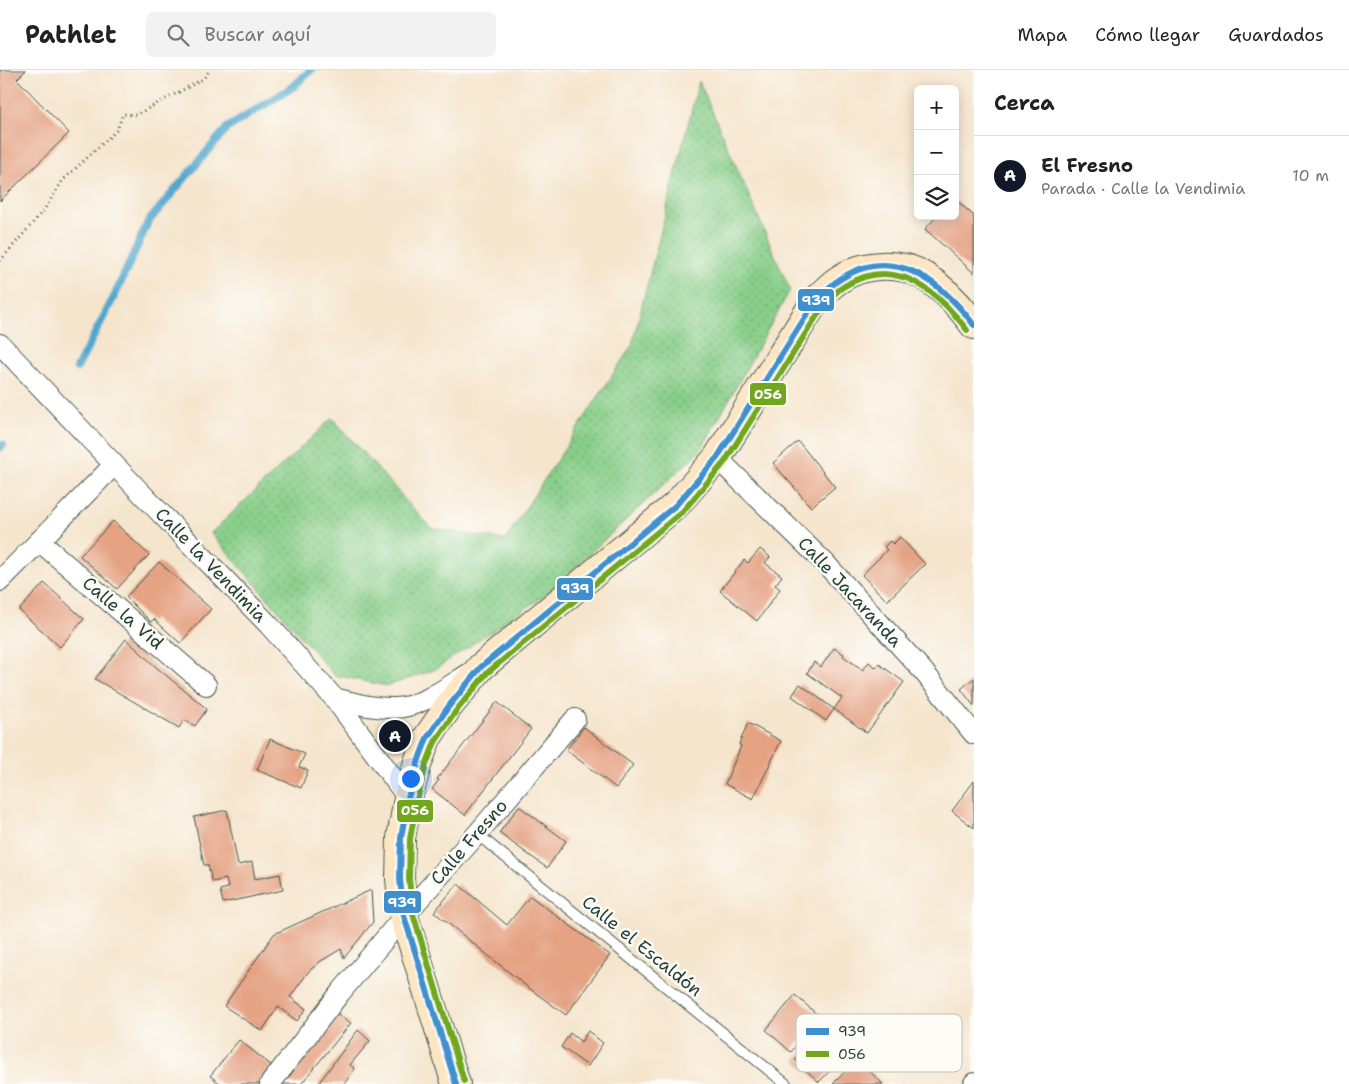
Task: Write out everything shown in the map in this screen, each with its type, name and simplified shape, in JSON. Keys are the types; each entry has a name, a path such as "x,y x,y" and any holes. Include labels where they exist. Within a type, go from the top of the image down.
{"main road":[{"path":"456,1084 404,916 400,879 401,838 408,798 427,738 449,706 481,667 676,505 717,458 816,300 840,279 862,268 884,266 905,268 923,275 939,288 974,325"}],"street":[{"name":"Calle la Vendimia","path":"0,344 268,624 334,698 408,798"},
{"name":"Calle Jacaranda","path":"717,458 825,563 923,670 974,734"},
{"path":"0,581 114,464"},
{"name":"Calle la Vid","path":"39,541 206,685"},
{"path":"334,698 366,706 396,708 423,701 481,667"},
{"name":"Calle Fresno","path":"270,1084 340,993 404,916 575,719"}],"lane":[{"name":"Calle el Escaldón","path":"477,834 786,1084"}],"path":[{"path":"0,261 44,210 63,180 117,130 123,114 136,115 202,79 210,70"}],"green space":[{"path":"699,81 790,290 701,450 544,596 434,670 387,686 334,675 211,533 332,418 431,528 505,540 632,345"}],"building":[{"path":"0,70 26,70 17,79 69,133 0,201"},
{"path":"959,203 974,216 974,273 925,229 933,220 959,220"},
{"path":"798,441 835,487 811,507 773,463"},
{"path":"113,521 149,555 117,589 80,556"},
{"path":"900,537 925,564 887,601 862,575 887,550 884,547 890,541 893,544"},
{"path":"760,549 770,557 765,563 782,576 775,585 780,589 757,621 720,591 744,560 748,563"},
{"path":"159,562 211,609 180,643 154,619 151,622 126,597"},
{"path":"44,583 84,619 60,647 19,610"},
{"path":"126,639 156,667 207,709 195,726 184,720 179,728 95,679"},
{"path":"834,648 863,670 869,662 876,668 879,664 904,682 867,733 834,709 842,698 807,673 814,662 821,667"},
{"path":"974,678 974,706 961,689"},
{"path":"800,684 834,709 826,721 792,696"},
{"path":"497,702 531,729 465,815 432,789 439,780 437,779"},
{"path":"748,723 781,741 753,799 725,784 741,746 739,744"},
{"path":"584,727 633,765 616,788 566,750"},
{"path":"270,739 305,754 299,767 308,770 301,788 257,770"},
{"path":"974,781 974,828 952,811"},
{"path":"519,806 566,841 547,868 499,833"},
{"path":"227,810 238,865 252,862 255,879 280,874 283,890 223,903 220,890 228,888 226,879 212,882 208,865 204,865 194,817"},
{"path":"458,884 507,925 530,896 610,955 566,1015 530,989 434,912"},
{"path":"371,890 373,922 344,958 341,949 321,961 309,971 290,997 306,1009 297,1021 278,1007 262,1031 224,1006 274,934"},
{"path":"795,995 817,1014 796,1014 796,1046 791,1052 766,1030"},
{"path":"336,1013 351,1023 301,1084 279,1084"},
{"path":"358,1030 370,1041 350,1065 355,1069 344,1084 318,1084"},
{"path":"588,1031 603,1043 588,1066 561,1047 570,1033 581,1042"},
{"path":"239,1040 276,1069 264,1084 221,1084 210,1076"},
{"path":"808,1072 828,1072 819,1082"},
{"path":"845,1072 871,1072 883,1084 833,1084"}],"waterway":[{"path":"77,368 115,295 148,222 227,128 293,87 311,70"},
{"path":"0,448 3,445"}],"transit line":[{"name":"939","path":"456,1084 404,916 400,879 401,838 408,798 427,738 449,706 481,667 676,505 717,458 816,300 836,282 856,271 876,266 895,266 913,272 930,281 946,294 974,325"},
{"name":"056","path":"464,1081 413,914 409,879 410,839 417,800 426,765 435,742 456,711 487,673 683,511 724,463 823,306 840,289 862,278 880,274 896,275 928,290 942,301 967,330"}],"place":[{"name":"El Fresno","path":"395,736"}]}
